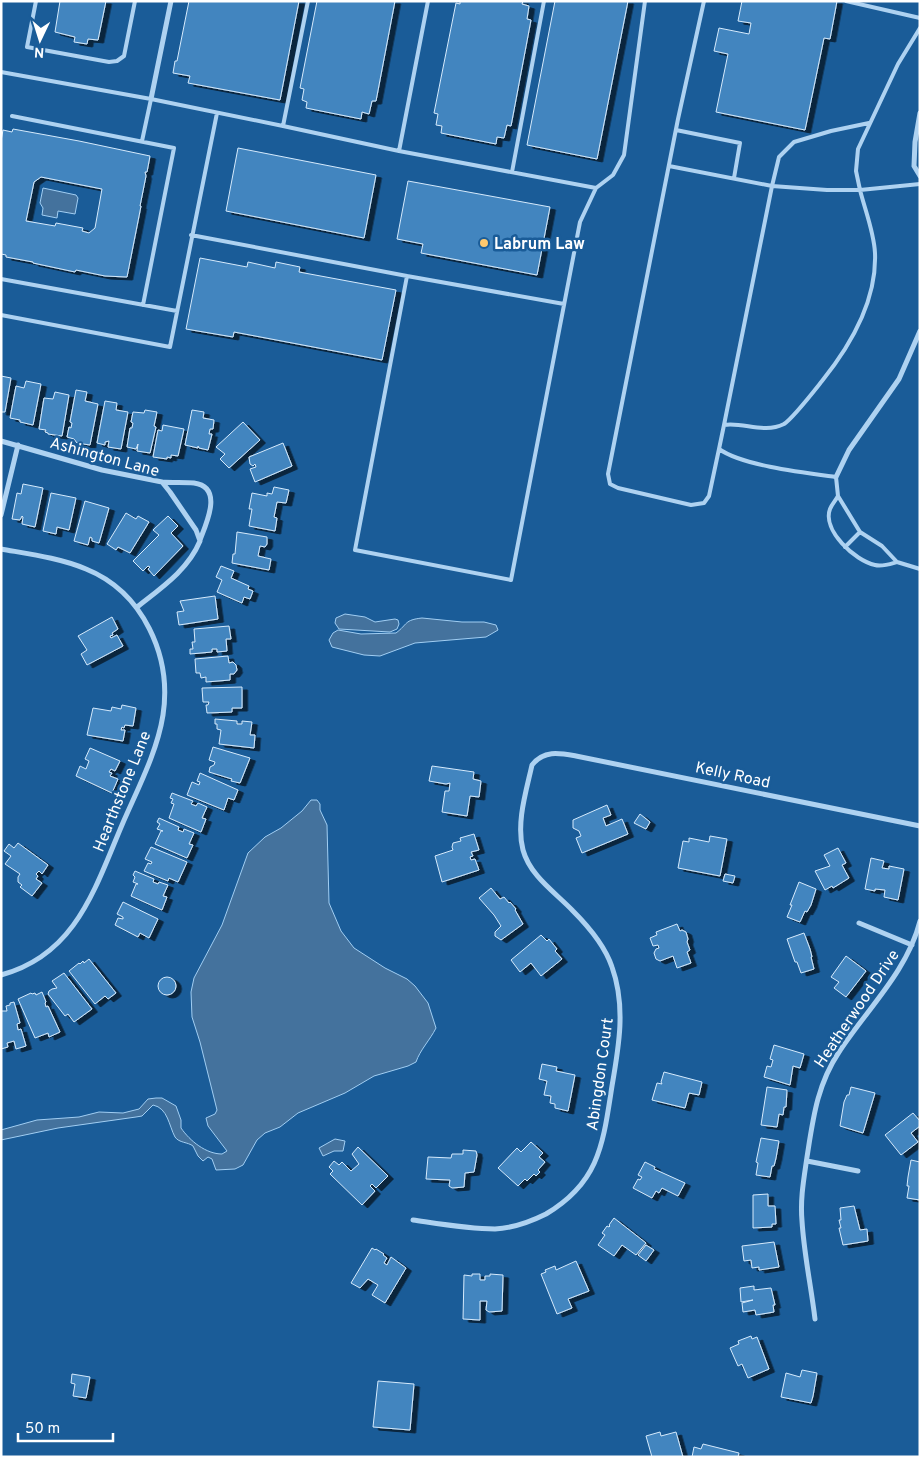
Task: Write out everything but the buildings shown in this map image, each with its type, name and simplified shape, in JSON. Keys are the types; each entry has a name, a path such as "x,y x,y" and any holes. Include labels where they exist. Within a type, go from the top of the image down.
{"street":[{"path":"151,99 170,1"},
{"path":"920,113 915,142 914,166 920,176"},
{"path":"836,477 850,450 899,379 920,331"},
{"name":"Ashington Lane","path":"1,442 18,445 102,470 162,482 196,530 200,541"},
{"path":"1,516 18,445"},
{"path":"137,607 178,573 193,555 211,509 208,492 204,487 194,483 162,482"},
{"name":"Hearthstone Lane","path":"1,549 72,564 88,570 118,589 137,607 155,640 164,674 165,692 163,715 152,755 104,869 86,905 69,933 60,943 24,967 1,975"},
{"name":"Kelly Road","path":"542,756 549,753 559,753 606,761 920,826"},
{"name":"Abingdon Court","path":"413,1220 489,1229 512,1227 527,1223 555,1208 575,1193 589,1174 601,1148 620,1032 620,998 611,964 602,946 574,911 534,872 523,850 521,820 524,804 532,765 542,756"},
{"name":"Heatherwood Drive","path":"815,1319 801,1202 814,1111 827,1072 897,972 912,945 920,921"},
{"path":"859,923 912,945"},
{"path":"806,1161 858,1171"}],"lane":[{"path":"36,1 27,47 109,62 117,61 124,56 135,1"},
{"path":"283,126 308,1"},
{"path":"399,150 428,1"},
{"path":"512,172 544,1"},
{"path":"407,276 355,550 511,580 580,222 596,188 614,175 624,155 645,1"},
{"path":"704,1 676,130 608,474 610,484 618,488 691,505 704,503 709,496 779,157 794,142 831,131 869,123"},
{"path":"846,1 920,18"},
{"path":"724,424 770,429 784,423 810,396 845,350 869,300 874,275 874,244 856,171 858,149 898,64 920,28"},
{"path":"1,72 151,99 217,114 596,188"},
{"path":"142,142 151,99"},
{"path":"1,315 170,347 217,114"},
{"path":"12,116 174,148 144,305"},
{"path":"676,130 740,144 734,178"},
{"path":"669,166 772,186 827,190 860,190 920,184"},
{"path":"192,235 564,304"},
{"path":"1,279 177,311"},
{"path":"719,449 736,458 804,473 836,477 838,496 860,532 882,546 897,562 920,569"},
{"path":"838,496 830,510 830,520 835,534 845,547 860,559 876,566 897,562"},
{"path":"845,547 860,532"}],"water":[{"path":"43,188 76,195 78,198 75,214 58,211 57,218 42,215 43,208 40,203"},
{"path":"345,614 365,617 375,622 395,619 398,620 399,624 397,629 390,632 339,629 335,623 336,618"},
{"path":"422,618 484,622 496,625 498,630 486,637 415,643 380,656 364,655 332,647 329,640 333,633 338,630 361,634 396,633 409,621"},
{"path":"311,800 317,800 320,804 320,810 327,825 329,903 341,931 354,948 385,968 407,979 428,1003 436,1028 416,1062 374,1076 345,1093 298,1113 280,1127 265,1133 257,1140 243,1165 235,1169 216,1170 212,1159 208,1157 203,1161 193,1146 175,1137 165,1114 153,1105 142,1116 58,1128 1,1140 1,1130 37,1120 79,1117 99,1112 123,1113 139,1109 148,1099 162,1098 176,1106 181,1120 181,1128 189,1138 210,1152 222,1154 227,1151 208,1126 206,1118 215,1114 217,1110 192,1017 191,992 194,978 222,925 248,853 265,837 281,828 302,811"},
{"path":"335,1139 345,1141 343,1151 334,1151 323,1156 319,1148"}],"place":[{"name":"Labrum Law","path":"484,243"}]}
